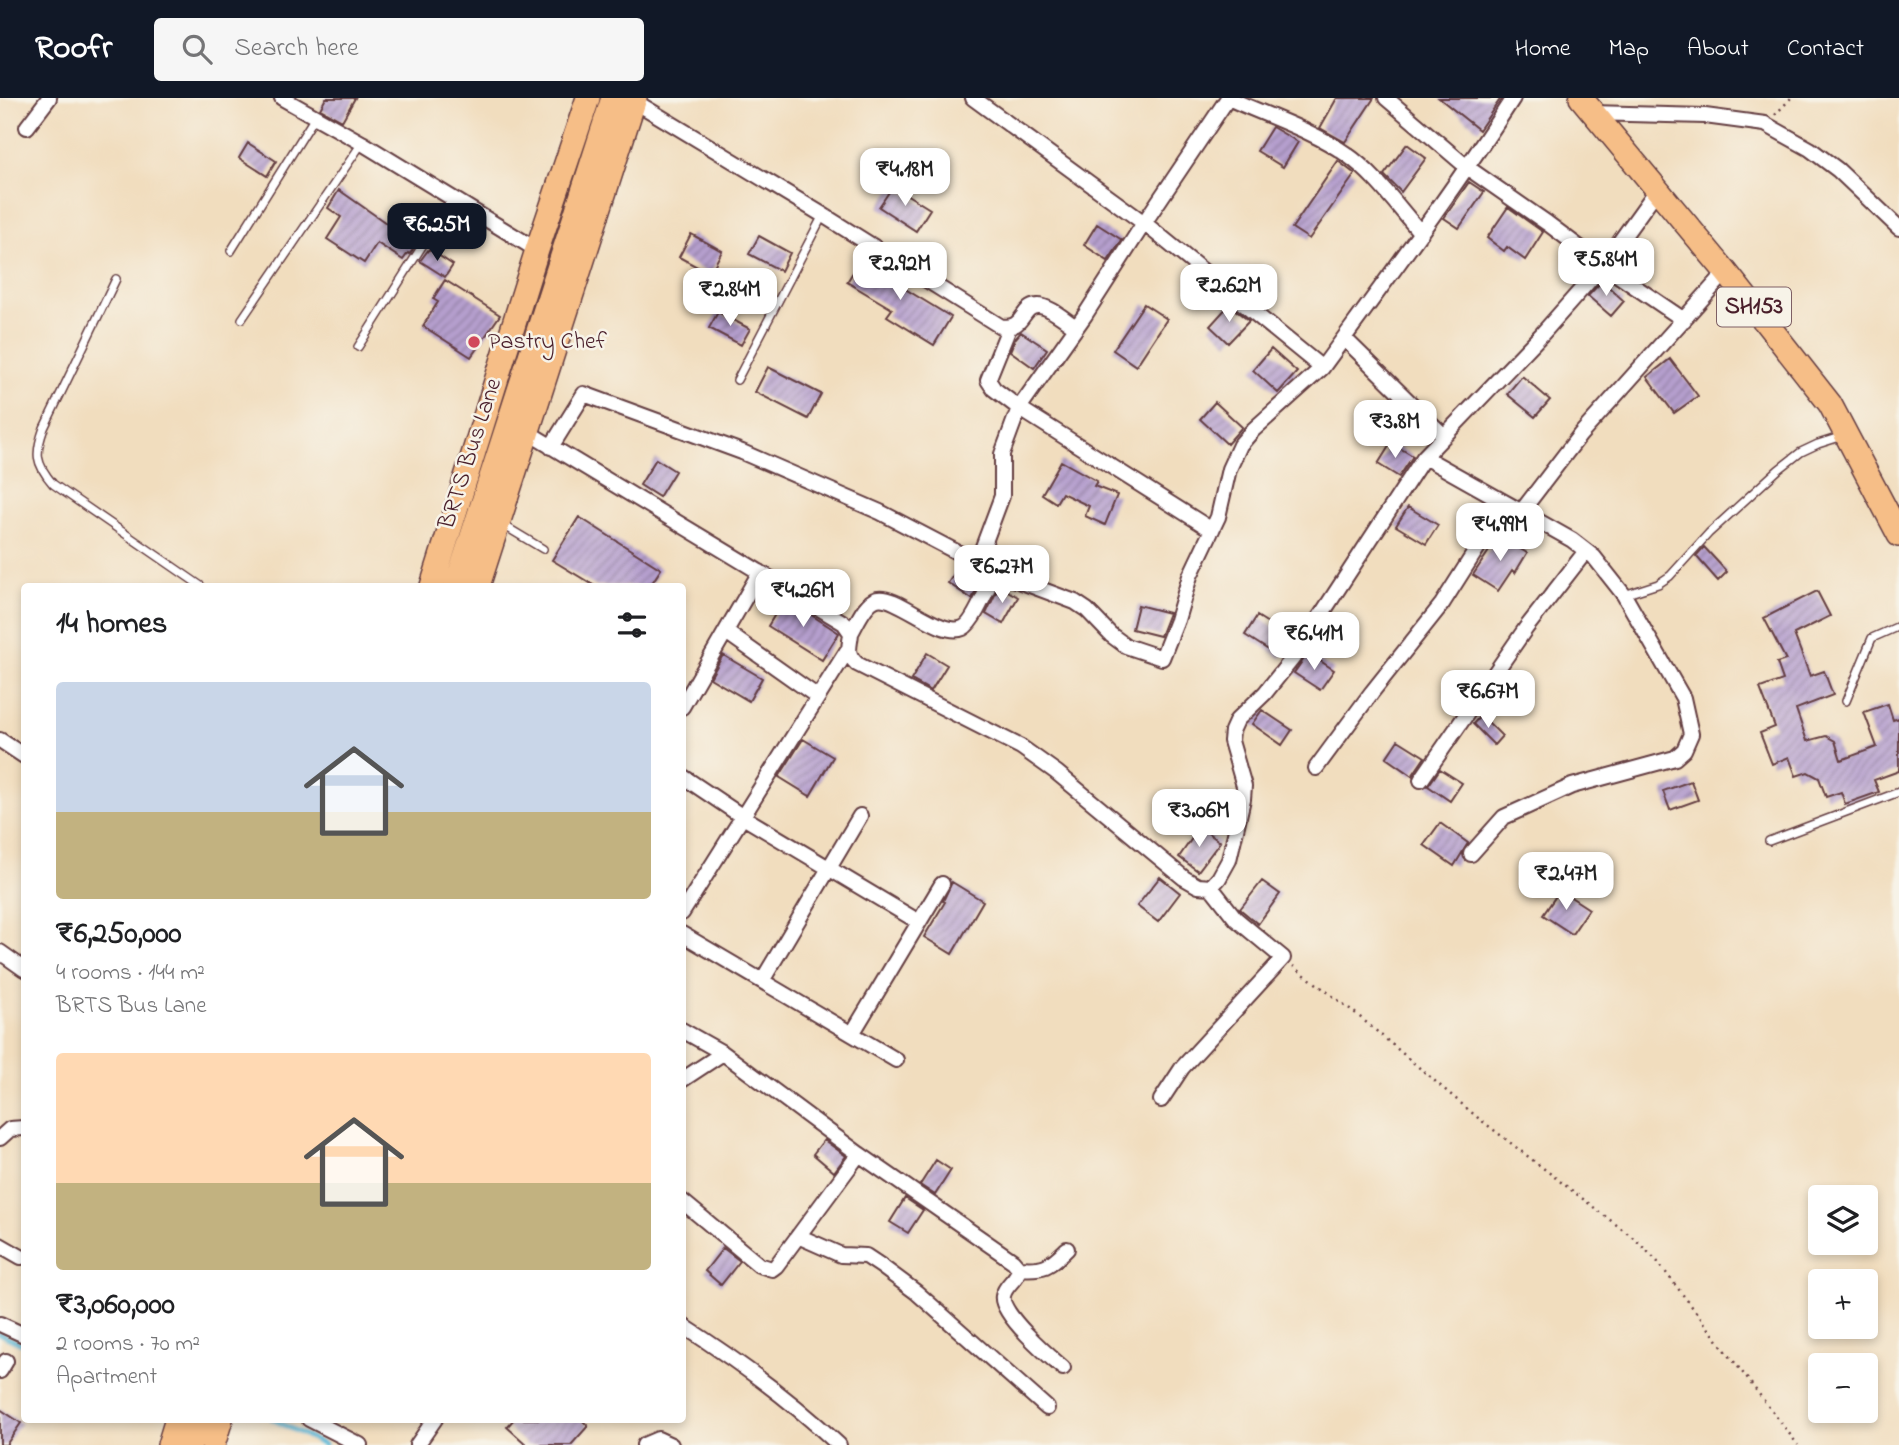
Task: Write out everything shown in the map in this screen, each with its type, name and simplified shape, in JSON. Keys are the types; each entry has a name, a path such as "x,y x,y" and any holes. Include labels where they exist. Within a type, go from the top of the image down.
{"main road":[{"path":"433,583 537,250 588,98"},
{"path":"479,583 528,433 627,99"},
{"name":"BRTS Bus Lane","path":"457,583 627,99"},
{"name":"SH153","path":"1586,106 1726,272 1830,404 1899,535"},
{"path":"169,1445 176,1423"},
{"path":"190,1445 197,1423"},
{"path":"213,1445 220,1423"}],"street":[{"path":"27,127 49,98"},
{"path":"282,98 362,143 537,250"},
{"path":"973,98 1144,223 1322,368"},
{"path":"977,563 1002,496 1002,454 1019,408 1228,98 1348,155 1421,233"},
{"path":"1386,98 1468,168 1684,320"},
{"path":"551,447 584,394 742,452 880,512 995,572 1075,602 1126,646 1162,657 1190,576 1221,506 1229,470 1240,445 1322,368 1468,168 1513,98"},
{"path":"627,99 823,215 1000,326 1009,328 1019,323 1031,308 1037,306 1045,307 1076,327"},
{"path":"1586,106 1765,124 1810,149 1838,170 1899,228"},
{"path":"1211,887 1229,860 1243,799 1244,786 1231,741 1237,720 1265,693 1293,658 1424,457 1542,334 1603,265 1657,190"},
{"path":"1316,768 1442,604 1487,533 1502,520 1521,512 1580,435 1726,272"},
{"path":"1009,328 988,380 994,389 1019,408 1212,530"},
{"path":"1344,338 1444,436"},
{"path":"528,433 844,623 851,633"},
{"path":"1424,457 1594,557 1624,595 1684,698 1690,734 1684,750 1675,758 1572,786 1504,817 1471,854"},
{"path":"1421,780 1526,628 1586,551"},
{"path":"686,700 760,572"},
{"path":"686,903 847,651 851,633 869,604 877,599 887,600 938,625 953,629 963,628 970,621 995,572"},
{"path":"726,632 818,697"},
{"path":"847,651 857,664 1021,747 1056,772 1184,878 1198,886 1211,887 1236,919 1283,958 1182,1068 1161,1100"},
{"path":"0,740 21,754"},
{"path":"686,779 743,817 919,922"},
{"path":"762,981 860,816"},
{"path":"852,1034 942,884"},
{"path":"686,936 896,1060"},
{"path":"0,952 21,964"},
{"path":"686,1032 723,1053 1019,1268 1038,1269 1049,1266 1067,1249"},
{"path":"686,1077 723,1053"},
{"path":"0,1138 10,1129 21,1128"},
{"path":"686,1204 766,1269 778,1263 859,1154"},
{"path":"798,1236 841,1255 866,1256 881,1266 916,1292 1047,1408"},
{"path":"0,1245 21,1257"},
{"path":"1019,1268 1015,1279 1005,1289 1002,1299 1004,1307 1062,1368"},
{"path":"0,1324 21,1331"},
{"path":"686,1328 740,1363 800,1408 839,1445"},
{"path":"317,1423 360,1445"},
{"path":"418,1445 432,1423"},
{"path":"644,1445 658,1439 671,1445"}],"lane":[{"path":"231,250 315,117"},
{"path":"243,319 362,143"},
{"path":"358,347 452,199"},
{"path":"737,380 823,215"},
{"path":"116,279 44,428 37,449 38,460 44,474 53,484 197,583"},
{"path":"1624,595 1658,584 1670,576 1709,533 1801,452 1846,435"},
{"path":"499,523 542,549"},
{"path":"1846,701 1872,638 1899,626"},
{"path":"1769,841 1899,792"}],"path":[{"path":"1765,124 1791,98"},
{"path":"1283,958 1354,1012 1477,1117 1636,1240 1657,1261 1798,1445"}],"building":[{"path":"326,98 355,98 342,121 320,109"},
{"path":"1337,98 1374,98 1345,142 1320,128"},
{"path":"1439,98 1501,98 1479,130"},
{"path":"1272,127 1298,142 1283,167 1257,151"},
{"path":"248,143 276,161 267,176 239,158"},
{"path":"1407,144 1426,158 1401,192 1384,175"},
{"path":"1338,161 1355,174 1309,239 1292,228"},
{"path":"1469,182 1484,192 1459,228 1444,218"},
{"path":"893,186 930,209 916,231 879,207"},
{"path":"339,190 416,244 410,254 403,260 377,243 364,263 327,239 341,217 328,208"},
{"path":"1508,207 1543,232 1525,260 1507,247 1504,251 1487,238"},
{"path":"1097,224 1122,240 1108,261 1084,245"},
{"path":"691,234 722,251 710,274 679,257"},
{"path":"759,236 790,253 781,271 749,254"},
{"path":"429,249 453,265 445,277 420,261"},
{"path":"862,258 886,273 884,276 951,317 934,345 887,316 892,309 847,282"},
{"path":"445,280 500,315 471,357 423,326 438,302 433,299"},
{"path":"1602,281 1624,301 1611,316 1588,296"},
{"path":"1144,304 1167,319 1136,366 1113,350"},
{"path":"1229,305 1249,321 1228,343 1210,326"},
{"path":"718,312 750,329 741,345 709,328"},
{"path":"1021,332 1047,349 1034,368 1010,351"},
{"path":"1271,349 1297,372 1278,393 1253,370"},
{"path":"1670,359 1698,396 1674,413 1647,377"},
{"path":"768,367 821,394 808,419 755,392"},
{"path":"1522,376 1550,400 1535,417 1507,394"},
{"path":"1215,402 1242,427 1227,444 1200,419"},
{"path":"1391,443 1413,456 1399,477 1378,464"},
{"path":"656,459 675,471 659,497 640,485"},
{"path":"1061,461 1097,481 1094,486 1117,495 1105,525 1085,516 1089,506 1062,493 1056,503 1042,494"},
{"path":"1408,507 1438,525 1426,544 1396,526"},
{"path":"579,517 661,569 652,583 590,583 552,560"},
{"path":"1499,536 1527,553 1515,573 1512,570 1498,591 1473,575"},
{"path":"1704,547 1727,572 1718,581 1696,556"},
{"path":"960,565 982,578 972,599 948,583"},
{"path":"999,586 1018,597 1003,624 986,614"},
{"path":"1817,591 1830,616 1794,634 1810,676 1824,671 1833,695 1796,709 1807,741 1826,736 1835,741 1841,760 1877,747 1864,712 1888,704 1893,720 1899,718 1899,771 1874,780 1879,792 1845,804 1841,792 1826,797 1819,778 1808,772 1796,776 1789,757 1772,764 1760,733 1775,727 1760,688 1783,680 1777,663 1786,660 1764,618"},
{"path":"785,598 839,633 822,660 768,626"},
{"path":"1138,605 1169,613 1160,636 1132,629"},
{"path":"1257,616 1287,635 1285,638 1292,642 1281,658 1245,635"},
{"path":"927,653 947,665 931,691 911,680"},
{"path":"1308,653 1334,670 1320,690 1294,673"},
{"path":"723,655 762,678 749,701 710,678"},
{"path":"1262,710 1292,730 1282,745 1252,724"},
{"path":"1481,715 1502,736 1494,745 1473,724"},
{"path":"803,739 833,757 810,796 779,777"},
{"path":"1398,740 1425,757 1412,776 1386,758"},
{"path":"1440,769 1462,783 1450,801 1428,786"},
{"path":"1691,781 1698,800 1670,810 1663,791"},
{"path":"1440,823 1468,843 1454,866 1424,845"},
{"path":"1200,827 1220,842 1198,871 1179,857"},
{"path":"1160,877 1180,893 1158,922 1137,906"},
{"path":"1262,881 1280,894 1258,924 1240,909"},
{"path":"952,882 983,901 952,954 924,937 945,902 943,901"},
{"path":"1560,890 1589,909 1572,934 1543,915"},
{"path":"824,1140 846,1156 834,1172 813,1154"},
{"path":"936,1160 951,1170 935,1195 920,1185"},
{"path":"905,1198 923,1210 908,1233 890,1222"},
{"path":"723,1248 740,1261 721,1285 705,1271"},
{"path":"0,1409 21,1423 6,1445 0,1445"},
{"path":"510,1423 585,1423 588,1426 571,1445 527,1445 507,1427"}],"waterway":[{"path":"0,1334 21,1344"},
{"path":"280,1423 324,1445"}],"place":[{"name":"Pastry Chef","path":"474,342"}]}
